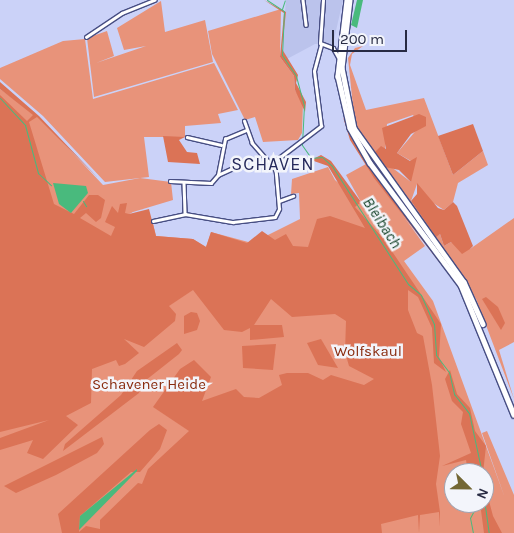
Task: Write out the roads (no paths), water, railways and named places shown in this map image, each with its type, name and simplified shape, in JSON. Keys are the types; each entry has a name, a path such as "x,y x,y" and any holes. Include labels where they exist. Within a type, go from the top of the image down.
{"main road":[{"path":"348,0 338,57 344,109 375,163 468,290 514,407"},
{"path":"348,0 342,49 345,100 348,116 370,163 462,285 514,415"}],"street":[{"path":"86,38 122,13 155,0"},
{"path":"303,0 306,25"},
{"path":"272,164 321,126 314,71 320,45 323,0"},
{"path":"320,45 333,48 338,57"},
{"path":"153,221 185,214 233,222 270,220 278,213 279,201 272,164 246,130 244,121"},
{"path":"218,175 221,145 229,135 246,130"},
{"path":"187,137 221,145"},
{"path":"170,181 207,185 218,175 239,165"},
{"path":"184,183 185,214"},
{"path":"279,201 292,196"}],"waterway":[{"name":"Bleibach","path":"267,0 284,11 282,55 296,76 304,105 302,145 311,158 322,157 332,166 408,284 421,295 434,324 436,355 449,372 454,394 469,413 480,463"},
{"path":"282,9 285,0"},
{"path":"0,98 25,125 38,173 51,185"},
{"path":"83,201 86,206"},
{"path":"473,513 470,518 473,533"},
{"name":"Bleibach","path":"486,513 489,533"}],"district":[{"name":"SCHAVEN","path":"273,164"}],"park label":[{"name":"Wolfskaul","path":"368,352"},
{"name":"Schavener Heide","path":"149,385"}]}
